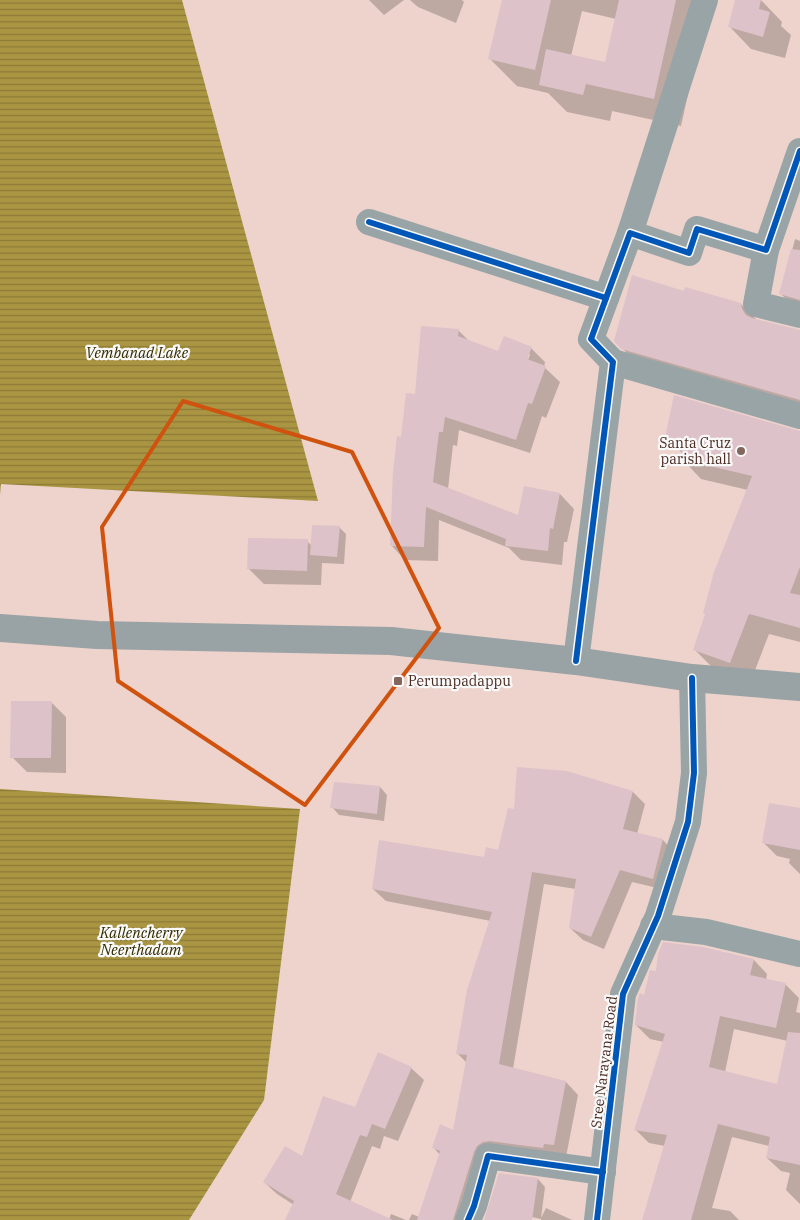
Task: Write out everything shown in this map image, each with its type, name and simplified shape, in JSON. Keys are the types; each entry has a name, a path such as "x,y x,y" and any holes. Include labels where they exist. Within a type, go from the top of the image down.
{"main road":[{"path":"0,628 97,635 391,641 576,661 692,678 800,687"}],"street":[{"path":"705,0 630,234 591,339 613,362 800,416"},
{"path":"800,151 790,213 766,250 756,304 800,315"},
{"path":"369,222 606,298"},
{"path":"630,234 689,253 697,229 766,250"},
{"path":"576,661 613,362"},
{"name":"Sree Narayana Road","path":"598,1220 623,994 658,916 688,822 694,772 692,678"},
{"path":"653,926 706,932 800,954"},
{"path":"468,1220 474,1206 488,1156 603,1172"}],"highlighted area":[{"path":"183,401 352,452 439,628 305,805 118,681 102,527"}],"water":[{"name":"Vembanad Lake","path":"0,0 182,0 318,501 1,484 0,495"},
{"name":"Kallencherry Neerthadam","path":"0,789 300,809 264,1100 189,1220 0,1220"}],"building":[{"path":"502,0 551,0 535,70 488,59"},
{"path":"619,0 676,0 654,99 586,84 583,95 539,85 546,49 605,62"},
{"path":"735,0 761,0 759,9 770,12 763,37 728,27"},
{"path":"791,249 800,250 800,300 779,294"},
{"path":"632,275 684,291 685,287 741,303 746,315 752,318 800,330 800,400 621,349 614,341"},
{"path":"421,326 459,329 458,336 498,351 504,336 532,347 527,359 546,366 532,404 528,403 516,440 445,417 443,432 439,432 433,482 518,515 524,486 560,493 553,529 550,528 548,551 505,546 506,539 426,507 424,547 390,546 393,472 397,436 401,437 406,393 415,394"},
{"path":"674,395 800,431 800,567 790,593 800,595 800,628 749,614 730,663 693,650 705,614 703,613 714,572 752,476 680,459 684,442 665,438"},
{"path":"312,525 340,526 337,557 310,555"},
{"path":"248,538 308,539 307,571 247,569"},
{"path":"11,701 52,701 51,758 10,758"},
{"path":"517,767 567,771 633,791 623,829 663,839 653,879 620,870 591,937 569,928 576,879 532,872 499,1064 566,1081 554,1145 544,1144 543,1148 490,1141 483,1142 477,1146 474,1152 453,1220 417,1220 440,1151 432,1148 440,1124 453,1130 467,1055 456,1054 467,990 492,912 372,889 379,840 484,857 486,847 498,850 508,808 514,809"},
{"path":"334,782 380,786 377,814 330,808"},
{"path":"769,803 800,808 800,850 762,843"},
{"path":"663,942 703,947 754,959 750,975 786,983 776,1028 720,1016 709,1067 777,1084 788,1032 800,1033 800,1165 766,1158 770,1137 718,1124 691,1220 642,1220 667,1135 634,1130 665,1034 635,1025 638,998 640,993 644,995 650,970 656,971 658,954"},
{"path":"378,1052 412,1067 385,1129 372,1124 367,1137 360,1135 336,1194 393,1220 285,1220 294,1201 263,1182 285,1146 302,1156 323,1096 355,1107"},
{"path":"499,1173 538,1178 532,1220 484,1220"}],"cycle path":[{"path":"576,661 613,362 591,339 630,233 689,253 697,229 766,250 800,151"},
{"path":"369,222 606,298"},
{"path":"597,1220 623,994 658,916 688,822 694,773 692,678"},
{"path":"468,1220 474,1206 488,1156 603,1172"}],"place":[{"name":"Santa Cruz parish hall","path":"741,451"},
{"name":"Perumpadappu","path":"398,681"}]}
